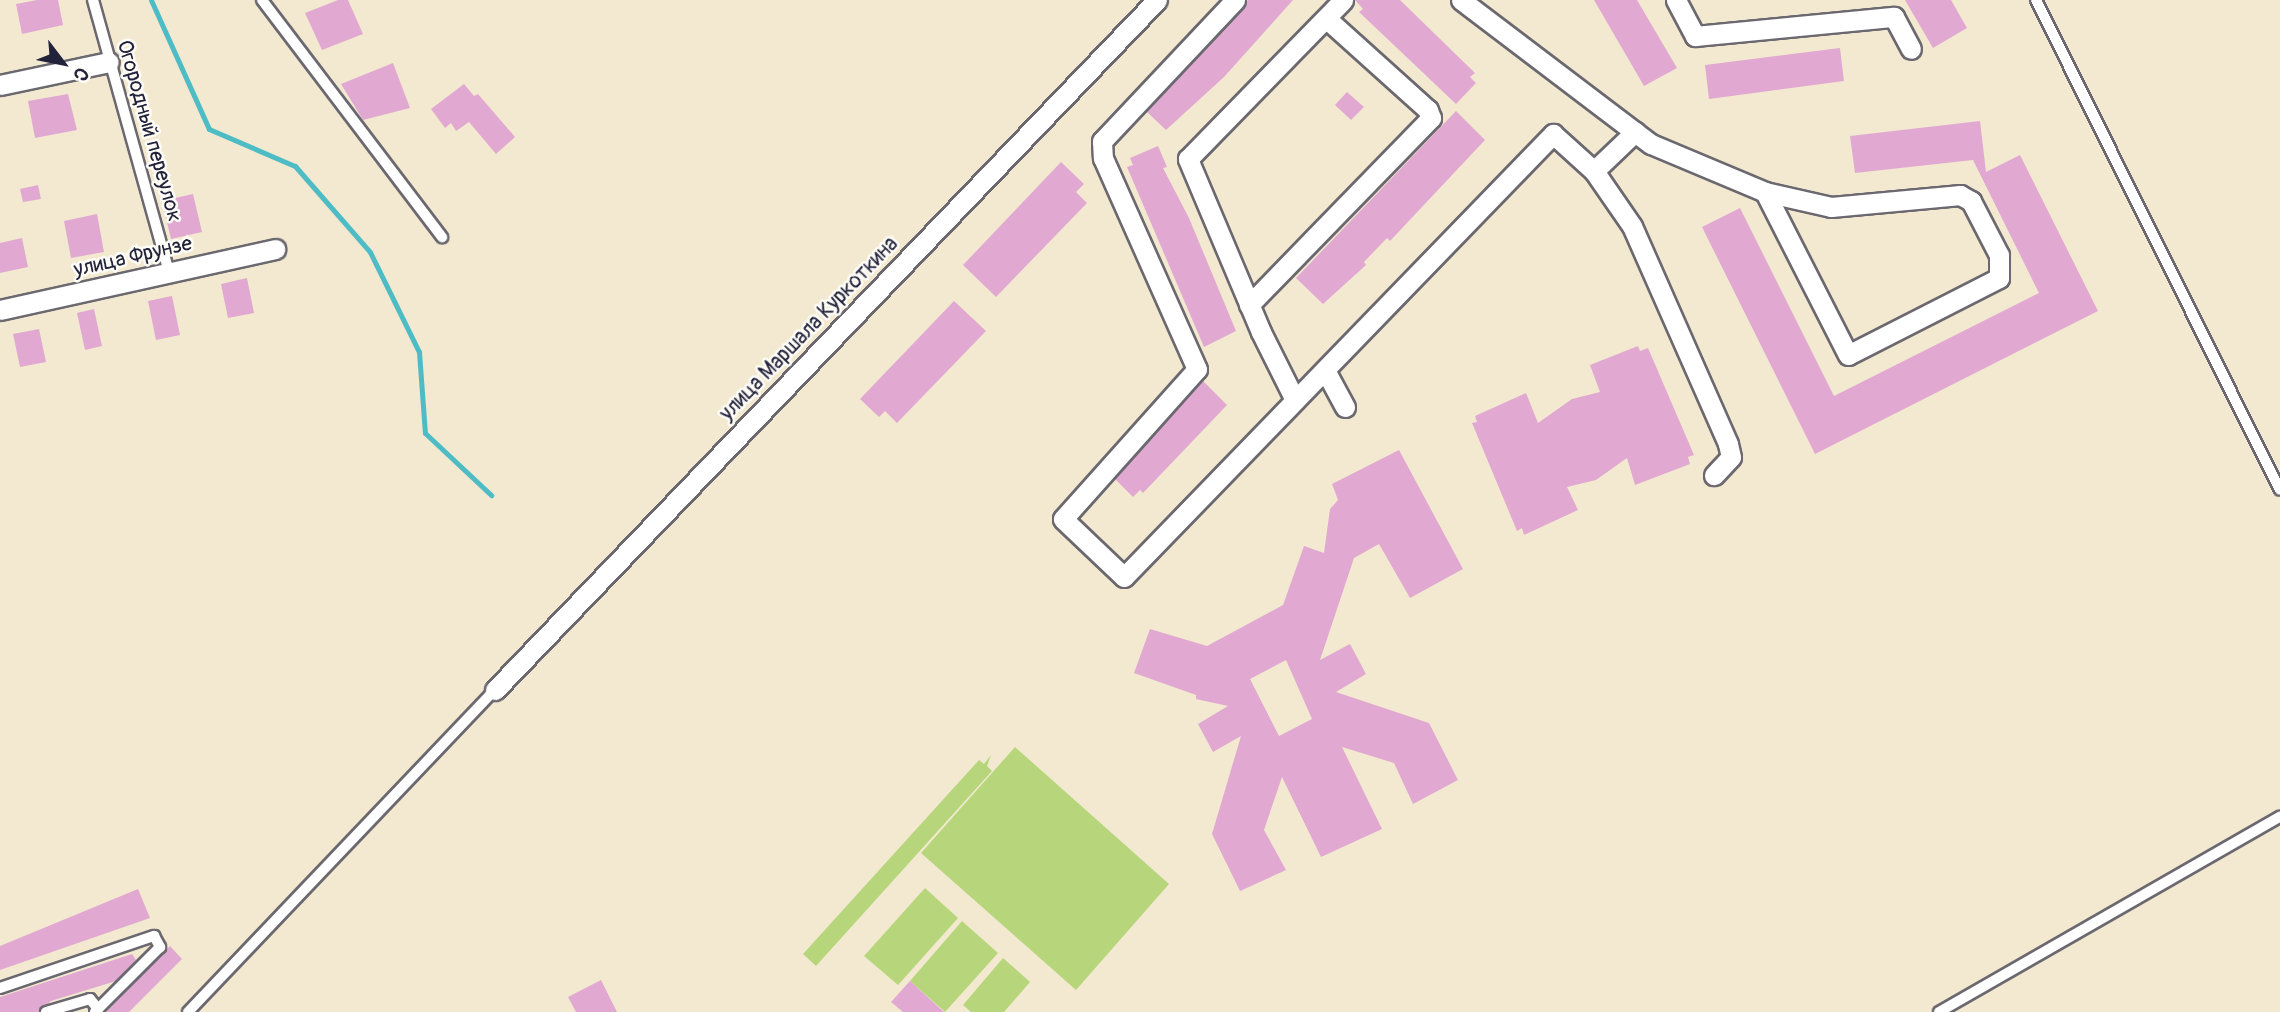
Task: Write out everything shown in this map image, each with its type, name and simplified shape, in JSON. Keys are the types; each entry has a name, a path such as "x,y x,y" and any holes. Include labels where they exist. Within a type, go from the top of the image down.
{"street":[{"name":"улица Маршала Куркоткина","path":"495,691 1157,0"},
{"path":"1235,0 1101,141 1103,158 1197,369 1063,519 1124,577 1553,134 1594,171 1632,226 1728,444 1731,457 1713,475"},
{"path":"1295,400 1250,305 1188,159 1343,0"},
{"path":"1461,0 1651,144 1765,192 1831,207 1960,195 1971,201 1999,256 1998,278 1848,355 1765,192"},
{"path":"1676,0 1695,36 1889,8 1911,49"},
{"path":"1250,305 1431,118 1428,110 1326,18"},
{"path":"0,85 109,62"},
{"path":"1594,171 1635,132"},
{"name":"улица Фрунзе","path":"0,310 275,248"},
{"path":"1325,370 1345,407"}],"lane":[{"name":"Огородный переулок","path":"93,0 169,272"},
{"path":"261,0 442,237"},
{"path":"2036,0 2280,490"},
{"path":"188,1012 495,691"},
{"path":"1939,1012 2280,817"},
{"path":"0,988 154,936 160,947 96,1010 90,999 46,1012"}],"green space":[{"path":"1015,747 1169,884 1076,990 921,853"},
{"path":"991,755 987,766 992,771 816,966 803,954 979,760 984,764"},
{"path":"925,888 958,918 898,985 864,956"},
{"path":"962,921 998,953 945,1012 910,981"},
{"path":"1003,958 1030,982 1004,1012 971,1012 963,1005"}],"building":[{"path":"58,0 63,25 22,34 16,4"},
{"path":"338,0 348,0 363,34 322,50 305,13"},
{"path":"1248,0 1293,0 1224,77 1166,130 1147,112"},
{"path":"1355,0 1400,0 1475,73 1470,77 1476,83 1456,104 1359,12 1363,9"},
{"path":"1594,0 1637,0 1677,68 1644,86"},
{"path":"1905,0 1951,0 1967,28 1933,48"},
{"path":"1840,48 1844,81 1709,99 1705,65"},
{"path":"393,63 410,108 363,120 341,84"},
{"path":"464,84 474,96 478,94 515,137 496,154 469,122 456,131 451,123 445,128 431,109"},
{"path":"1347,92 1364,107 1351,120 1335,105"},
{"path":"68,94 77,130 35,138 28,101"},
{"path":"1456,111 1485,140 1390,241 1387,238 1364,262 1366,265 1323,304 1296,278"},
{"path":"1980,121 1986,172 2020,155 2098,311 1815,454 1702,227 1740,208 1834,396 2039,293 1973,160 1855,173 1850,136"},
{"path":"1158,146 1167,167 1163,168 1189,218 1236,331 1204,347 1127,167 1133,165 1130,158"},
{"path":"1061,162 1084,184 1076,192 1087,203 996,297 963,265"},
{"path":"38,185 41,199 23,202 20,189"},
{"path":"193,194 202,232 171,239 162,201"},
{"path":"97,214 104,252 71,258 64,221"},
{"path":"22,238 28,267 0,273 0,243"},
{"path":"247,278 254,313 228,318 221,284"},
{"path":"172,296 180,335 156,340 148,301"},
{"path":"954,301 986,331 897,423 885,411 879,417 860,399"},
{"path":"94,309 102,346 85,350 77,313"},
{"path":"39,329 46,362 20,367 13,334"},
{"path":"1638,346 1640,351 1648,348 1694,455 1688,457 1690,464 1635,485 1627,458 1596,480 1567,487 1578,510 1524,535 1522,528 1517,531 1472,423 1477,422 1475,416 1526,393 1538,423 1572,399 1600,392 1590,365"},
{"path":"1203,381 1227,405 1143,493 1140,490 1133,497 1115,479"},
{"path":"1399,450 1463,569 1410,598 1379,544 1354,558 1320,660 1350,644 1366,674 1336,692 1429,723 1458,780 1413,804 1394,763 1342,747 1382,829 1321,857 1282,777 1264,830 1286,870 1240,891 1212,834 1241,736 1213,752 1198,724 1228,706 1196,699 1196,695 1134,673 1150,629 1207,646 1283,605 1304,546 1324,553 1330,509 1338,500 1332,484","holes":["1286,660 1312,719 1279,736 1250,679"]},
{"path":"138,889 150,918 0,970 0,946"},
{"path":"170,946 182,959 129,1012 106,1012"},
{"path":"132,954 136,960 116,981 51,1001 39,1012 0,1012 0,997"},
{"path":"601,980 617,1012 576,1012 568,997"},
{"path":"910,981 944,1012 903,1012 891,1002"}],"waterway":[{"path":"151,0 209,129 295,166 370,252 419,352 425,433 491,495"}]}
